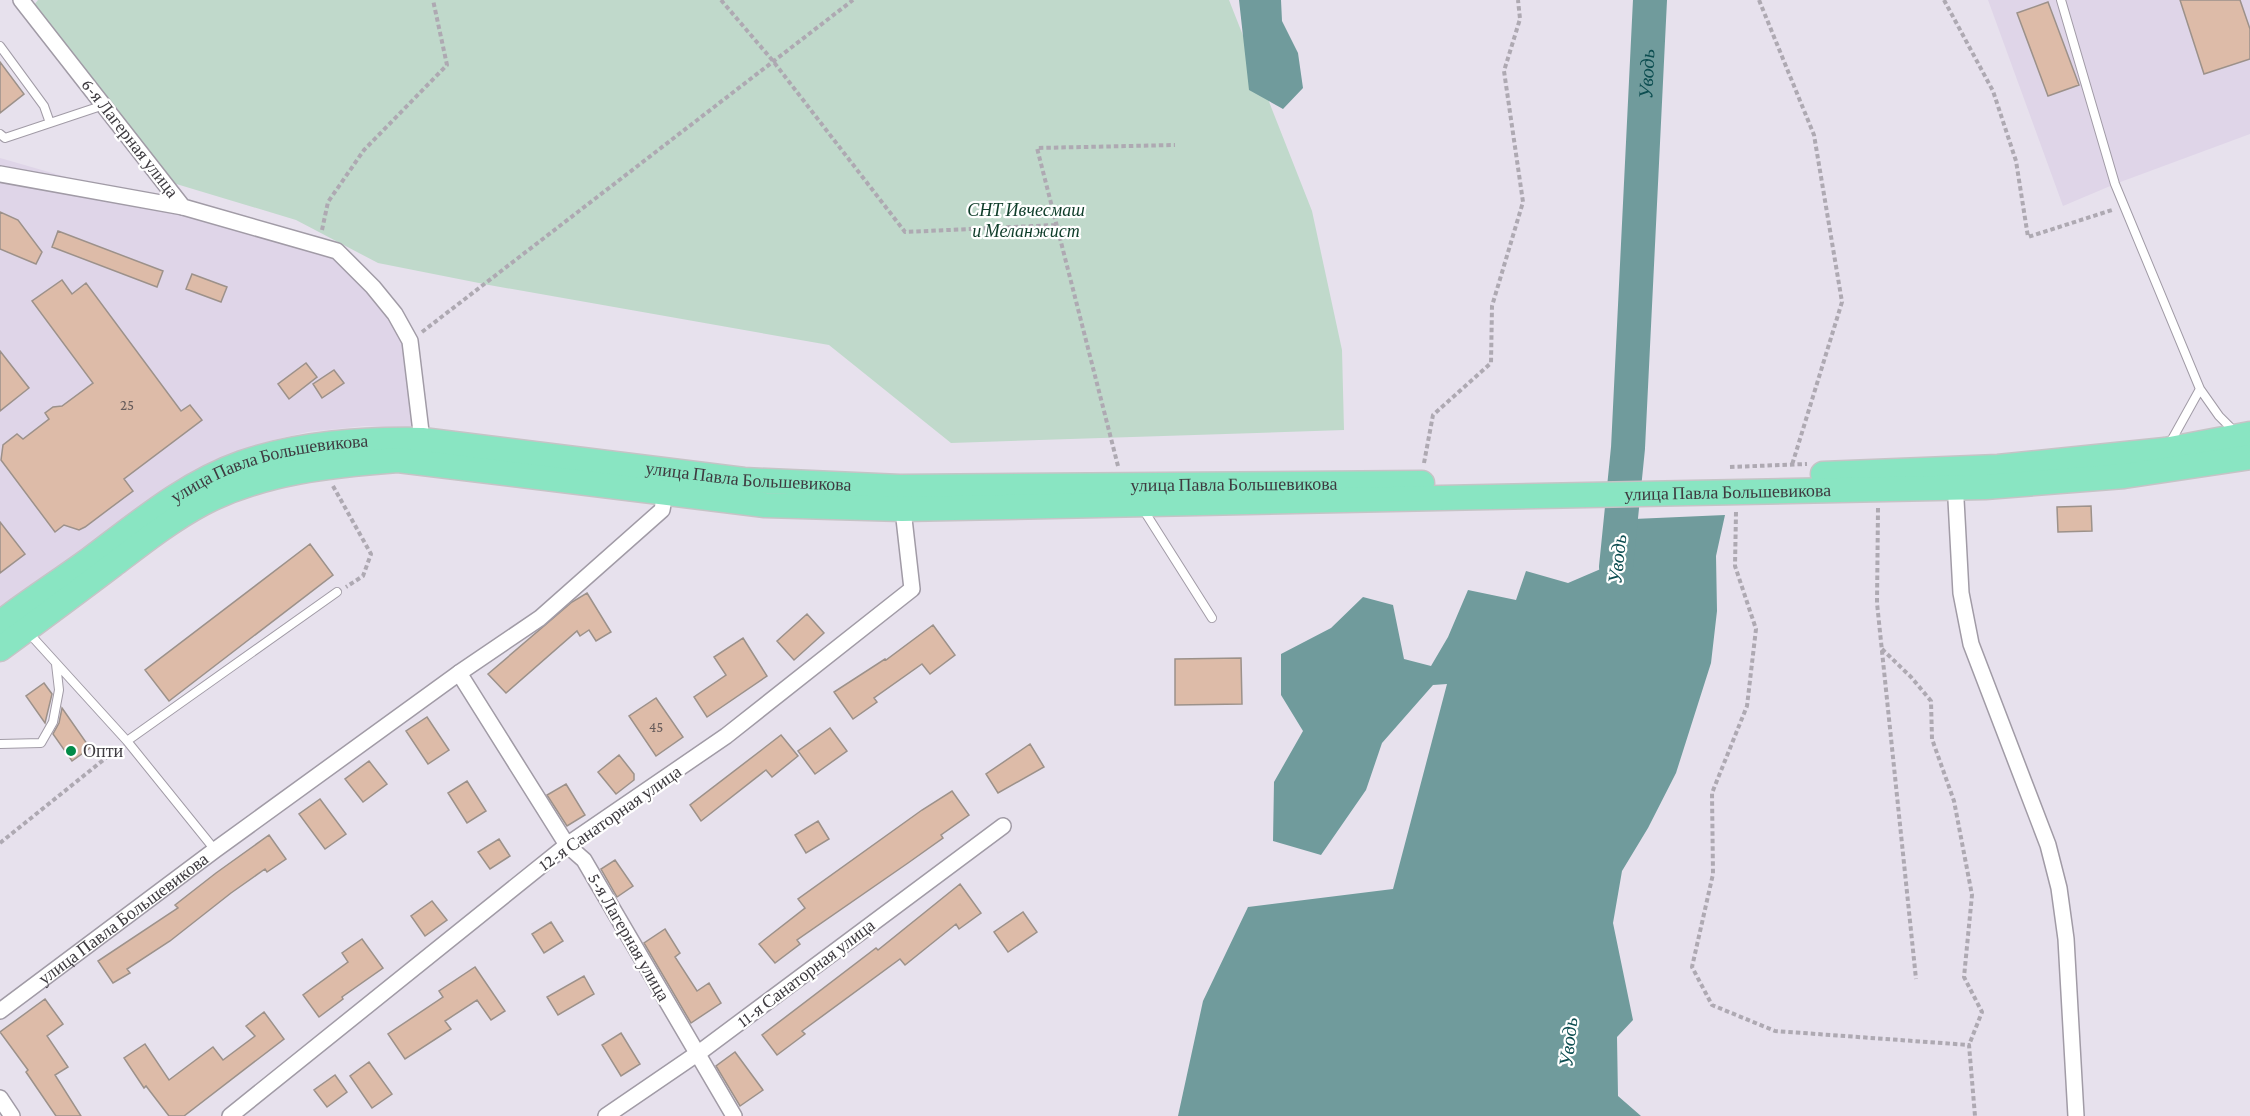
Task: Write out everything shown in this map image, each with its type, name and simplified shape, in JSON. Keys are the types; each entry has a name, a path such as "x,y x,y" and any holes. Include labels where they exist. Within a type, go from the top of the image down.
{"main road":[{"name":"улица Павла Большевикова","path":"0,650 12,623 159,508 201,481 241,463 315,445 380,439 422,440 901,498 1140,505 1553,489"},
{"name":"улица Павла Большевикова","path":"12,623 204,503 242,487 284,474 341,464 398,460 765,505 1122,485 1731,490 1954,478 2124,476 2248,448"},
{"name":"улица Павла Большевикова","path":"1954,478 1998,467 2165,450 2248,448"}],"street":[{"name":"6-я Лагерная улица","path":"21,0 183,207 337,251 373,286 395,314 410,341 422,440"},
{"path":"0,174 183,207"},
{"path":"1954,478 1961,593 1971,644 2048,845 2059,888 2066,939 2076,1116"},
{"name":"улица Павла Большевикова","path":"0,1011 215,850 459,673 540,618 662,510 665,492"},
{"name":"12-я Санаторная улица","path":"230,1116 567,845 726,736 912,590 901,498"},
{"name":"5-я Лагерная улица","path":"459,673 567,845 584,860 734,1116"},
{"name":"11-я Санаторная улица","path":"606,1116 696,1054 1003,826"},
{"path":"0,1098 12,1116"}],"lane":[{"path":"2061,0 2115,184 2200,389 2219,416 2248,448"},
{"path":"0,46 44,106 50,123"},
{"path":"0,134 5,138 104,105"},
{"path":"2165,450 2183,423 2200,389"},
{"path":"1140,505 1212,618"},
{"path":"126,741 338,592"},
{"path":"12,623 56,662 126,741 215,850"},
{"path":"0,744 41,743 53,722 59,690 56,662"}],"path":[{"path":"318,246 328,202 358,158 447,65 433,0"},
{"path":"721,0 773,62 905,232 1056,225"},
{"path":"410,341 854,0"},
{"path":"1423,466 1433,415 1491,363 1492,306 1523,202 1504,71 1520,19 1518,0"},
{"path":"1759,0 1814,135 1842,302 1792,465"},
{"path":"1944,0 1993,91 2016,161 2028,237 2124,206"},
{"path":"1122,485 1037,148 1175,146"},
{"path":"332,484 371,554 363,576 338,592"},
{"path":"1731,490 1735,566 1756,629 1747,706 1712,793 1713,874 1692,967 1712,1005 1775,1031 1969,1045"},
{"path":"1878,501 1877,603 1916,978"},
{"path":"1881,648 1931,701 1932,739 1954,801 1972,896 1964,977 1982,1012 1969,1045 1975,1116"},
{"path":"0,843 126,741"}],"shaded area":[{"path":"1988,0 2250,0 2250,134 2115,184 2063,206"},
{"path":"0,158 334,254 393,314 408,341 413,429 365,426 308,432 273,440 214,460 188,476 0,610"}],"green space":[{"name":"СНТ Ивчесмаш и Меланжист","path":"38,0 1229,0 1312,211 1342,350 1344,430 951,443 829,345 378,263 296,220 173,183 34,5"}],"water":[{"path":"1239,0 1281,0 1282,21 1298,53 1303,88 1283,109 1249,90"},
{"path":"1725,515 1716,556 1717,611 1711,663 1676,773 1648,828 1622,871 1613,923 1633,1020 1617,1037 1618,1096 1641,1116 1178,1116 1203,1001 1248,907 1393,889 1447,684 1433,685 1382,743 1366,790 1321,855 1273,841 1274,782 1303,731 1281,695 1281,654 1331,628 1363,597 1393,605 1404,659 1431,666 1448,637 1468,590 1516,600 1526,571 1568,583 1603,568 1611,520"}],"building":[{"path":"2180,0 2240,0 2250,29 2250,59 2204,74"},
{"path":"2048,2 2079,85 2048,96 2017,13"},
{"path":"0,62 24,94 0,113"},
{"path":"0,212 18,220 42,252 36,264 0,249"},
{"path":"58,231 163,271 157,287 52,247"},
{"path":"192,274 227,287 221,302 186,289"},
{"path":"62,280 72,294 86,283 181,411 190,405 202,420 124,479 133,491 85,527 79,530 64,525 55,532 1,460 3,445 17,434 23,439 49,419 45,413 53,407 62,406 93,383 32,301"},
{"path":"0,351 29,388 0,411"},
{"path":"306,363 317,377 289,399 278,384"},
{"path":"334,370 344,383 322,398 313,384"},
{"path":"2091,506 2092,531 2058,532 2057,507"},
{"path":"0,522 25,554 0,573"},
{"path":"310,544 333,575 169,701 145,670"},
{"path":"587,593 611,632 596,641 589,630 580,636 577,631 506,693 488,674 572,602"},
{"path":"807,614 824,633 794,660 777,641"},
{"path":"933,625 955,655 930,674 922,664 874,698 877,702 853,719 834,692 886,660"},
{"path":"743,638 767,676 707,717 694,697 726,675 714,657"},
{"path":"1241,658 1242,704 1175,705 1175,659"},
{"path":"44,683 52,694 45,723 26,696"},
{"path":"656,698 683,737 656,756 629,716"},
{"path":"62,708 90,748 72,761 53,734 59,723"},
{"path":"427,717 449,750 428,764 406,731"},
{"path":"830,728 847,751 815,774 798,751"},
{"path":"781,735 798,756 772,777 766,770 701,821 690,805"},
{"path":"1030,744 1044,767 998,793 986,774"},
{"path":"619,755 634,774 634,780 616,794 598,772"},
{"path":"369,761 387,784 363,802 345,779"},
{"path":"467,781 486,811 467,823 448,793"},
{"path":"566,784 585,815 567,826 547,795"},
{"path":"952,791 969,815 941,835 943,838 797,940 800,944 775,963 759,944 805,908 798,899"},
{"path":"320,799 346,834 325,849 299,814"},
{"path":"818,821 829,839 806,853 795,835"},
{"path":"269,835 286,859 267,872 265,869 231,893 170,941 127,969 130,973 113,983 98,961 178,908 175,905"},
{"path":"499,839 510,856 490,869 478,852"},
{"path":"615,860 633,886 617,897 601,869"},
{"path":"960,884 981,913 959,929 956,924 905,965 900,959 802,1031 805,1034 777,1055 762,1035 876,948 878,950"},
{"path":"432,901 447,920 425,936 411,916"},
{"path":"1023,912 1037,932 1008,952 994,932"},
{"path":"551,922 563,941 544,953 532,934"},
{"path":"665,929 680,953 675,957 697,991 709,983 721,1003 691,1023 644,943"},
{"path":"362,939 383,968 342,997 343,999 319,1017 303,995 348,962 342,953"},
{"path":"475,967 505,1011 491,1020 477,1000 445,1021 451,1029 405,1059 388,1034 443,997 439,991"},
{"path":"584,976 594,994 558,1015 547,997"},
{"path":"45,999 63,1024 47,1036 68,1067 55,1075 81,1116 56,1116 26,1072 28,1070 0,1032"},
{"path":"264,1012 284,1039 184,1116 169,1116 146,1086 144,1088 124,1058 145,1044 169,1080 213,1047 223,1060 255,1036 246,1026"},
{"path":"621,1033 640,1064 621,1076 602,1045"},
{"path":"735,1052 763,1090 740,1106 716,1066"},
{"path":"369,1062 392,1094 372,1108 350,1076"},
{"path":"335,1075 347,1092 327,1107 314,1090"}],"waterway":[{"name":"Уводь","path":"1616,567 1628,448 1650,0"}],"place":[{"name":"Опти","path":"71,751"}]}
